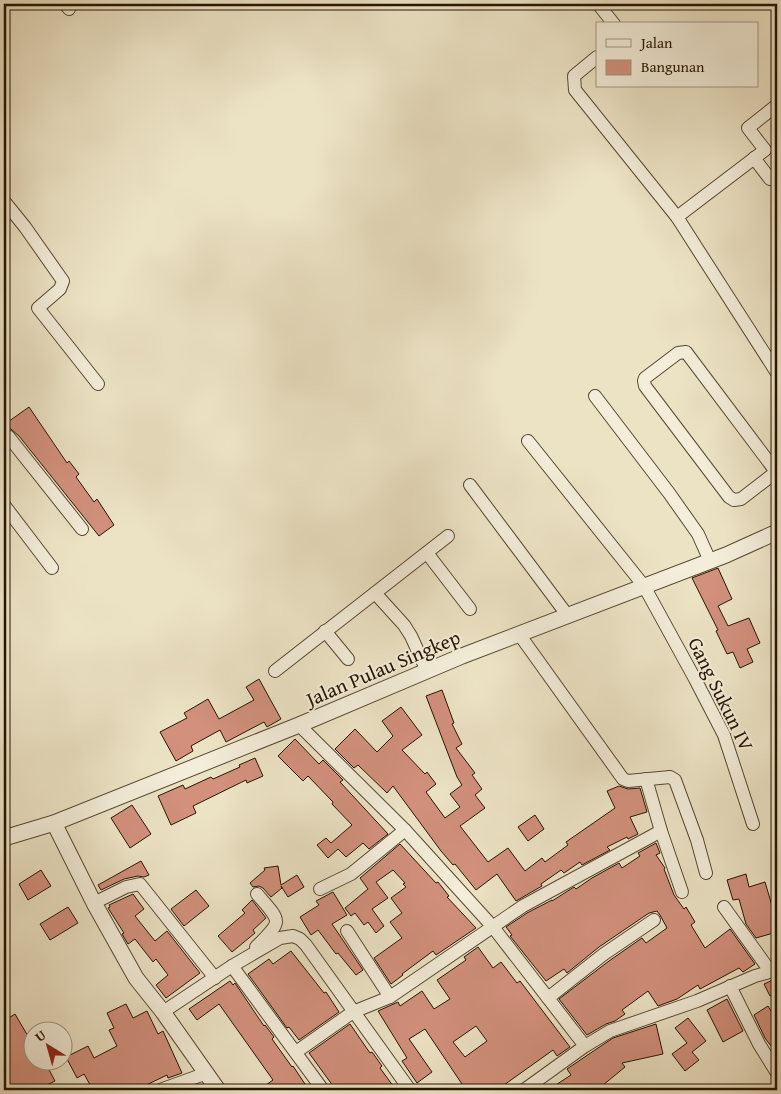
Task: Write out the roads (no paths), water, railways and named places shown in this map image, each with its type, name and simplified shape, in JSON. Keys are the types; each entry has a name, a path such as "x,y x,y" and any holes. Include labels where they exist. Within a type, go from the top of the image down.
{"street":[{"path":"598,4 612,22"},
{"path":"596,58 574,76 575,90 677,217 777,373"},
{"path":"677,217 765,150 748,128 777,105"},
{"path":"754,158 770,179 777,174"},
{"path":"4,201 63,281 60,289 38,308 98,384"},
{"path":"686,352 776,473 741,499 734,500 728,497 645,386 645,378 678,353 686,352"},
{"path":"595,396 698,534 710,561"},
{"path":"4,434 8,436 82,529"},
{"name":"Gang Sukun IV","path":"528,441 644,586 724,735 753,824"},
{"path":"470,485 568,616"},
{"path":"4,505 52,568"},
{"name":"Jalan Pulau Singkep","path":"4,838 54,823 300,725 427,671 710,561 777,532"},
{"path":"275,671 448,536"},
{"path":"427,552 470,608"},
{"path":"375,593 404,625 427,671"},
{"path":"325,631 348,659"},
{"path":"520,634 621,778 626,781 670,777 677,783 697,840 706,873"},
{"path":"300,725 405,830 493,927 585,1046"},
{"path":"646,779 682,892"},
{"path":"54,823 94,904 136,978 163,1012 218,1090"},
{"path":"320,889 351,874 405,830"},
{"path":"296,1052 353,1012 390,997 523,906 661,831"},
{"path":"94,904 126,887 140,884 215,978"},
{"path":"246,958 276,926 277,921 273,913 257,894"},
{"path":"524,1090 585,1046 623,1026 697,1001 730,986 774,971 724,907"},
{"path":"548,998 604,954 654,920"},
{"path":"347,931 390,997"},
{"path":"163,1012 232,966 280,938 288,936 297,937 306,945 410,1090"},
{"path":"232,966 323,1090"},
{"path":"730,986 759,1044 777,1073"},
{"path":"160,1090 207,1073"}]}
